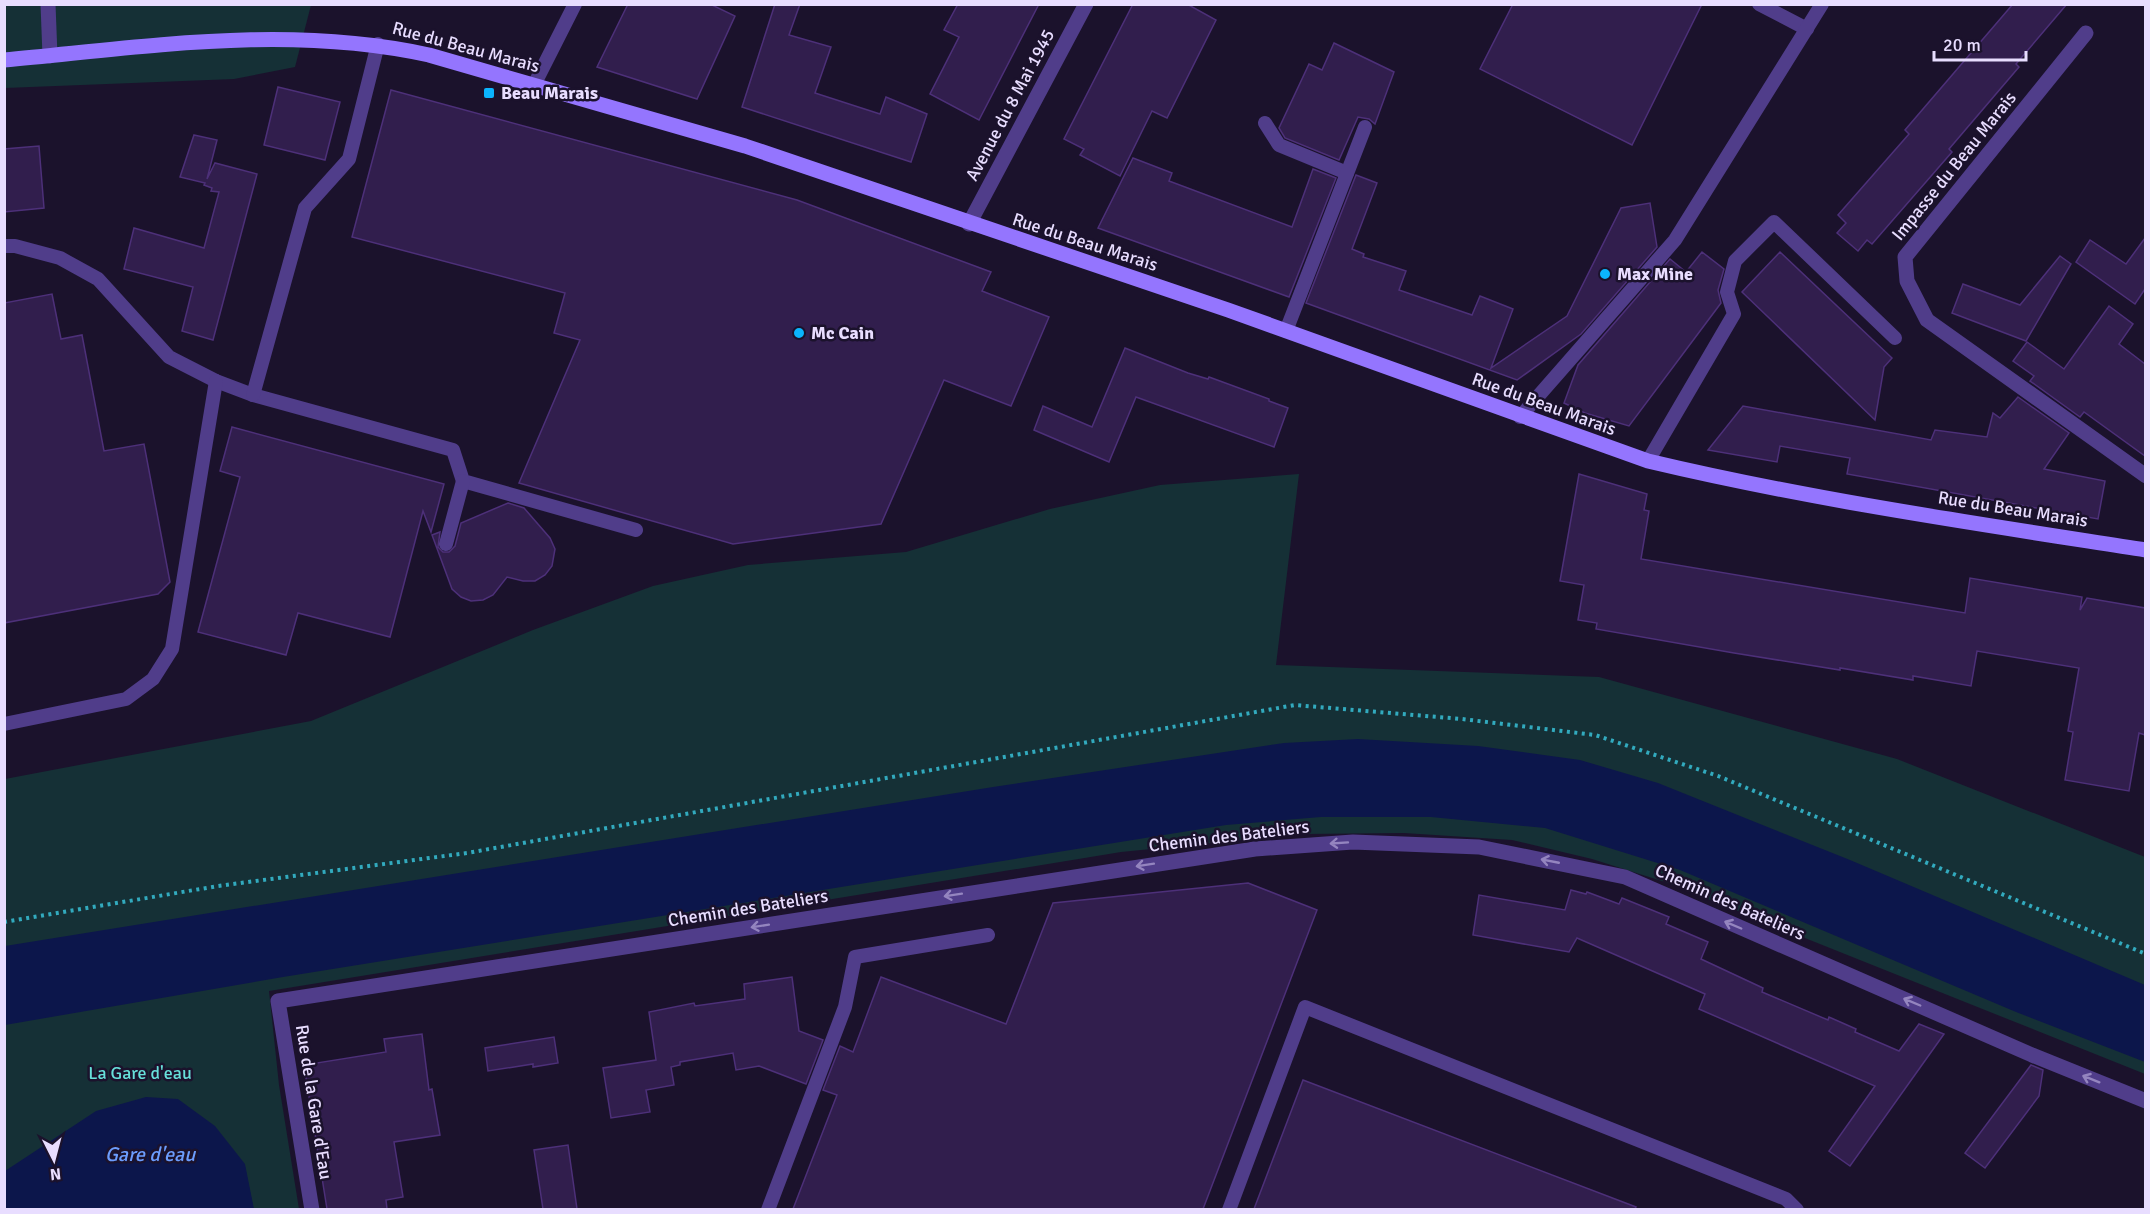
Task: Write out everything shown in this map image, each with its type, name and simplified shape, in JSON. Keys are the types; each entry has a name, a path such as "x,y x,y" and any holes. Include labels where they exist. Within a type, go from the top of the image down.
{"street":[{"path":"48,4 50,56"},
{"name":"Avenue du 8 Mai 1945","path":"969,224 1086,4"},
{"name":"Impasse du Beau Marais","path":"2086,33 1905,257 1907,281 1927,320 2145,476"},
{"name":"Rue du Beau Marais","path":"4,60 236,39 312,39 378,44 429,55 745,146 1286,331 1520,417 1648,461 1708,475 1880,507 2145,550"},
{"name":"Chemin des Bateliers","path":"278,1001 1255,849 1353,842 1479,847 1625,877 2032,1055 2145,1101"},
{"name":"Rue de la Gare d'Eau","path":"278,1001 312,1209"}],"lane":[{"path":"534,85 575,4"},
{"path":"1759,4 1807,29"},
{"path":"1520,417 1675,240 1822,4"},
{"path":"253,395 305,208 349,159 378,44"},
{"path":"1265,123 1280,145 1347,173"},
{"path":"1286,331 1365,127"},
{"path":"1648,461 1734,314 1727,292 1735,261 1774,222 1895,338"},
{"path":"4,246 15,246 60,258 98,279 169,357 216,381 253,395 453,450 464,481 446,544"},
{"path":"4,724 126,699 153,679 172,650 216,381"},
{"path":"464,481 636,530"},
{"path":"768,1209 845,1007 855,957 988,935"},
{"path":"1228,1209 1305,1007 1786,1199 1797,1209"}],"path":[{"path":"4,922 218,886 467,853 1294,705 1462,719 1595,735 1718,776 2145,954"}],"green space":[{"path":"5,5 311,5 295,67 234,79 5,88"},
{"name":"La Gare d'eau","path":"1299,474 1276,665 1599,677 1897,759 2145,857 2145,1074 1665,882 1592,859 1512,840 1404,833 1302,834 1121,852 269,991 279,1085 299,1209 5,1210 5,779 311,721 533,630 653,586 748,565 906,552 1050,509 1160,485"}],"water":[{"path":"1358,739 1478,746 1580,760 1658,783 1850,860 2145,985 2145,1062 2016,1012 1680,870 1545,828 1431,817 1321,817 1226,825 283,977 5,1025 5,946 993,787 1284,743"},
{"name":"Gare d'eau","path":"146,1097 178,1099 215,1126 245,1164 254,1209 5,1209 5,1171 96,1111"}],"building":[{"path":"628,4 710,4 735,16 697,99 597,67"},
{"path":"775,4 800,4 789,35 831,47 815,93 880,114 886,97 927,114 911,162 742,107"},
{"path":"958,4 1039,4 979,120 930,94 959,37 944,30"},
{"path":"1133,4 1187,4 1216,20 1167,118 1152,111 1120,176 1080,155 1084,149 1064,139"},
{"path":"1513,4 1702,4 1632,145 1480,69"},
{"path":"2013,4 2067,4 2016,64 2019,67 1949,149 1952,152 1872,244 1867,240 1858,251 1837,233 1846,223 1838,215 1909,134 1905,130"},
{"path":"1334,43 1394,72 1375,124 1369,119 1358,117 1339,160 1285,138 1279,128 1309,64 1322,70"},
{"path":"278,87 340,102 325,160 264,145"},
{"name":"Mc Cain","path":"391,90 797,200 991,272 982,291 1049,317 1011,406 944,380 881,524 733,544 519,483 580,340 554,333 565,293 352,237"},
{"path":"194,135 217,140 207,179 215,163 257,174 213,340 182,331 193,287 124,269 134,228 204,248 219,192 211,191 212,188 204,185 205,183 180,177"},
{"path":"39,146 44,208 4,212 4,149"},
{"path":"1133,158 1172,173 1169,181 1292,227 1313,169 1336,178 1289,297 1098,228"},
{"path":"1356,175 1377,183 1352,249 1364,254 1363,257 1406,271 1399,290 1472,315 1480,296 1513,309 1491,368 1567,316 1621,208 1650,203 1657,247 1581,334 1517,380 1306,303"},
{"path":"2145,238 2145,289 2135,304 2076,262 2090,240 2126,264"},
{"path":"1702,252 1724,269 1718,290 1721,303 1629,426 1585,413 1564,403 1578,365 1670,259 1686,272"},
{"path":"1780,252 1892,358 1884,367 1875,420 1742,292"},
{"path":"2060,256 2071,264 2026,341 1952,313 1963,284 2020,305"},
{"path":"52,294 61,339 82,335 104,451 144,444 170,582 158,594 4,623 4,303"},
{"path":"2109,306 2133,324 2119,344 2145,364 2145,456 2084,412 2080,417 2030,381 2034,376 2013,361 2027,342 2064,369"},
{"path":"1125,348 1188,373 1208,379 1209,377 1269,399 1269,401 1288,408 1274,447 1136,397 1109,462 1034,430 1043,406 1092,427"},
{"path":"2018,397 2069,433 2044,469 2105,481 2098,519 1847,474 1850,458 1780,446 1777,462 1708,450 1743,406 1931,440 1935,430 1987,437 1993,413 2000,418"},
{"path":"232,427 444,484 431,532 423,511 390,637 298,613 286,655 198,632 240,477 220,471"},
{"path":"1579,474 1647,494 1644,510 1649,511 1641,559 1965,613 1970,578 2082,597 2080,610 2087,598 2145,608 2145,735 2139,733 2129,791 2065,780 2073,732 2068,731 2079,668 1977,651 1971,686 1913,676 1913,680 1840,668 1840,670 1734,653 1596,629 1597,623 1578,620 1584,585 1560,581"},
{"path":"508,503 524,508 550,538 555,549 552,566 545,575 535,581 507,577 493,595 483,600 471,601 461,597 452,589 432,535 440,532 438,547 443,552 449,552 455,546 461,523"},
{"path":"1248,883 1317,910 1203,1209 793,1209 837,1095 823,1090 840,1046 853,1052 881,977 1006,1024 1053,903"},
{"path":"1571,890 1586,894 1587,892 1619,904 1622,898 1669,917 1666,924 1708,942 1701,959 1763,988 1762,992 1828,1020 1829,1017 1856,1029 1855,1032 1899,1051 1919,1024 1944,1034 1850,1166 1829,1151 1875,1086 1699,1009 1705,994 1577,938 1569,952 1473,935 1479,895 1565,910"},
{"path":"792,977 799,1031 823,1040 806,1084 759,1066 736,1070 733,1053 680,1062 680,1065 671,1067 674,1085 646,1090 650,1112 611,1118 603,1068 656,1060 649,1012 694,1003 695,1006 745,999 744,984"},
{"path":"422,1034 429,1090 432,1089 440,1135 394,1142 403,1197 386,1200 387,1209 327,1209 304,1065 386,1052 384,1039"},
{"path":"554,1037 558,1063 533,1067 533,1064 488,1071 485,1048"},
{"path":"2031,1065 2043,1070 2039,1096 1985,1168 1965,1153"},
{"path":"1303,1080 1636,1207 1635,1209 1254,1209"},
{"path":"568,1145 577,1209 543,1209 534,1150"}],"place":[{"name":"Beau Marais","path":"489,93"},
{"name":"Max Mine","path":"1605,274"},
{"name":"Mc Cain","path":"799,333"}]}
